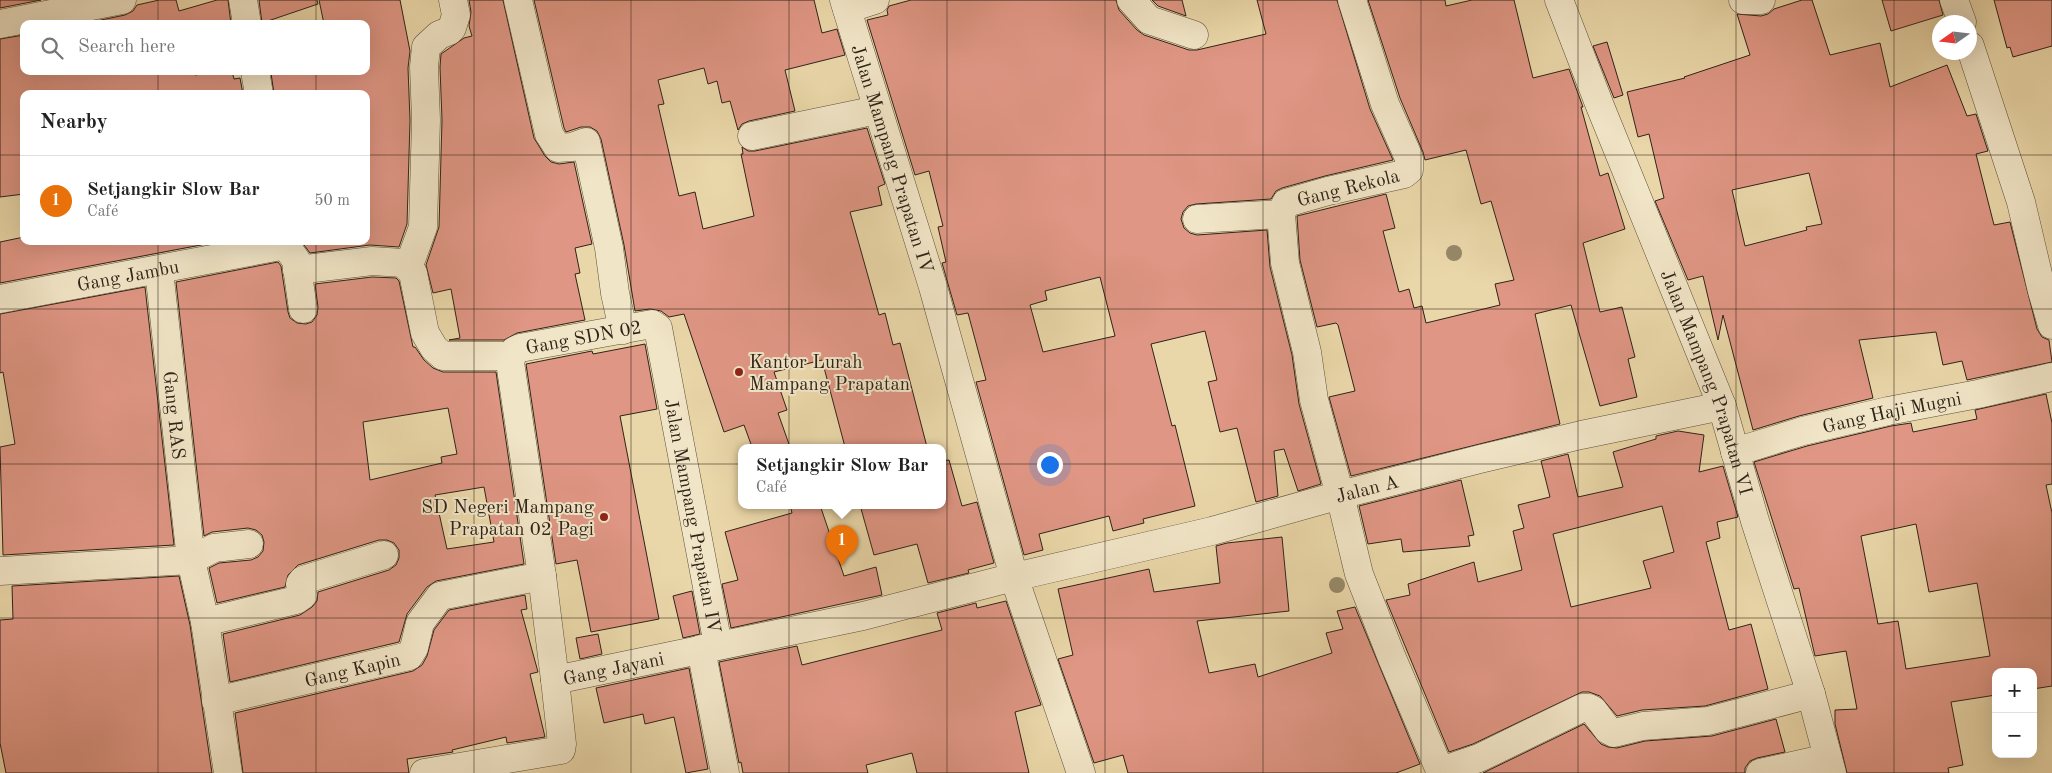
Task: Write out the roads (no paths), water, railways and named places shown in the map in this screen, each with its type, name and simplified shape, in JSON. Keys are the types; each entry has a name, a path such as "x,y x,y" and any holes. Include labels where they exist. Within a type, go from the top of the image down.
{"street":[{"path":"20,20 122,0"},
{"path":"243,0 246,20"},
{"path":"408,268 423,226 426,120 424,67 426,47 439,35 450,31 452,28 456,15 453,0"},
{"path":"518,0 549,134 558,148 572,147 586,142 609,248 615,293 624,330"},
{"path":"845,5 875,0"},
{"path":"1131,0 1149,20 1194,34"},
{"name":"Gang Rekola","path":"1352,0 1385,104 1409,158 1409,170 1404,174 1328,191 1286,203 1281,214 1285,263 1307,352 1314,400 1340,494 1359,574 1392,658 1441,772"},
{"name":"Jalan Mampang Prapatan VI","path":"1559,0 1603,115 1722,406 1755,521 1811,694 1830,766"},
{"path":"1743,0 1760,0"},
{"path":"1954,0 1959,15"},
{"name":"Jalan Mampang Prapatan IV","path":"845,5 933,287 1014,577 1081,773"},
{"path":"0,24 20,20"},
{"path":"1975,60 2021,202 2052,325"},
{"path":"256,75 258,90"},
{"path":"752,136 877,110"},
{"path":"1197,220 1281,214"},
{"name":"Gang Jambu","path":"0,299 159,270 277,245"},
{"path":"287,245 296,260 303,309"},
{"path":"297,270 372,261 403,263 413,272 425,333 434,348 443,356 511,356"},
{"name":"Gang RAS","path":"159,270 191,560 205,622 228,773"},
{"name":"Gang SDN 02","path":"555,680 542,576 510,362 511,356 514,351 520,348 652,324 655,326"},
{"name":"Jalan Mampang Prapatan IV","path":"655,326 658,328 709,647 863,616 1014,577"},
{"name":"Gang Haji Mugni","path":"1735,452 1802,431 2052,377"},
{"name":"Jalan A","path":"1014,577 1212,531 1340,494 1581,435 1722,406"},
{"path":"0,571 191,560 214,548 248,544"},
{"path":"205,622 296,600 302,595 300,584 303,580 384,555"},
{"name":"Gang Kapin","path":"216,701 410,656 414,648 420,623 440,596 542,576"},
{"path":"709,647 725,773"},
{"name":"Gang Jayani","path":"424,773 561,750 562,744 555,680 709,647"},
{"path":"1441,772 1478,758 1582,708 1593,710 1608,730 1614,732 1643,726 1708,722 1811,694"},
{"path":"1760,773 1830,766"}],"place":[{"name":"Kantor Lurah Mampang Prapatan","path":"739,372"},
{"name":"SD Negeri Mampang Prapatan 02 Pagi","path":"604,517"},
{"name":"Setjangkir Slow Bar","path":"842,566"}]}
